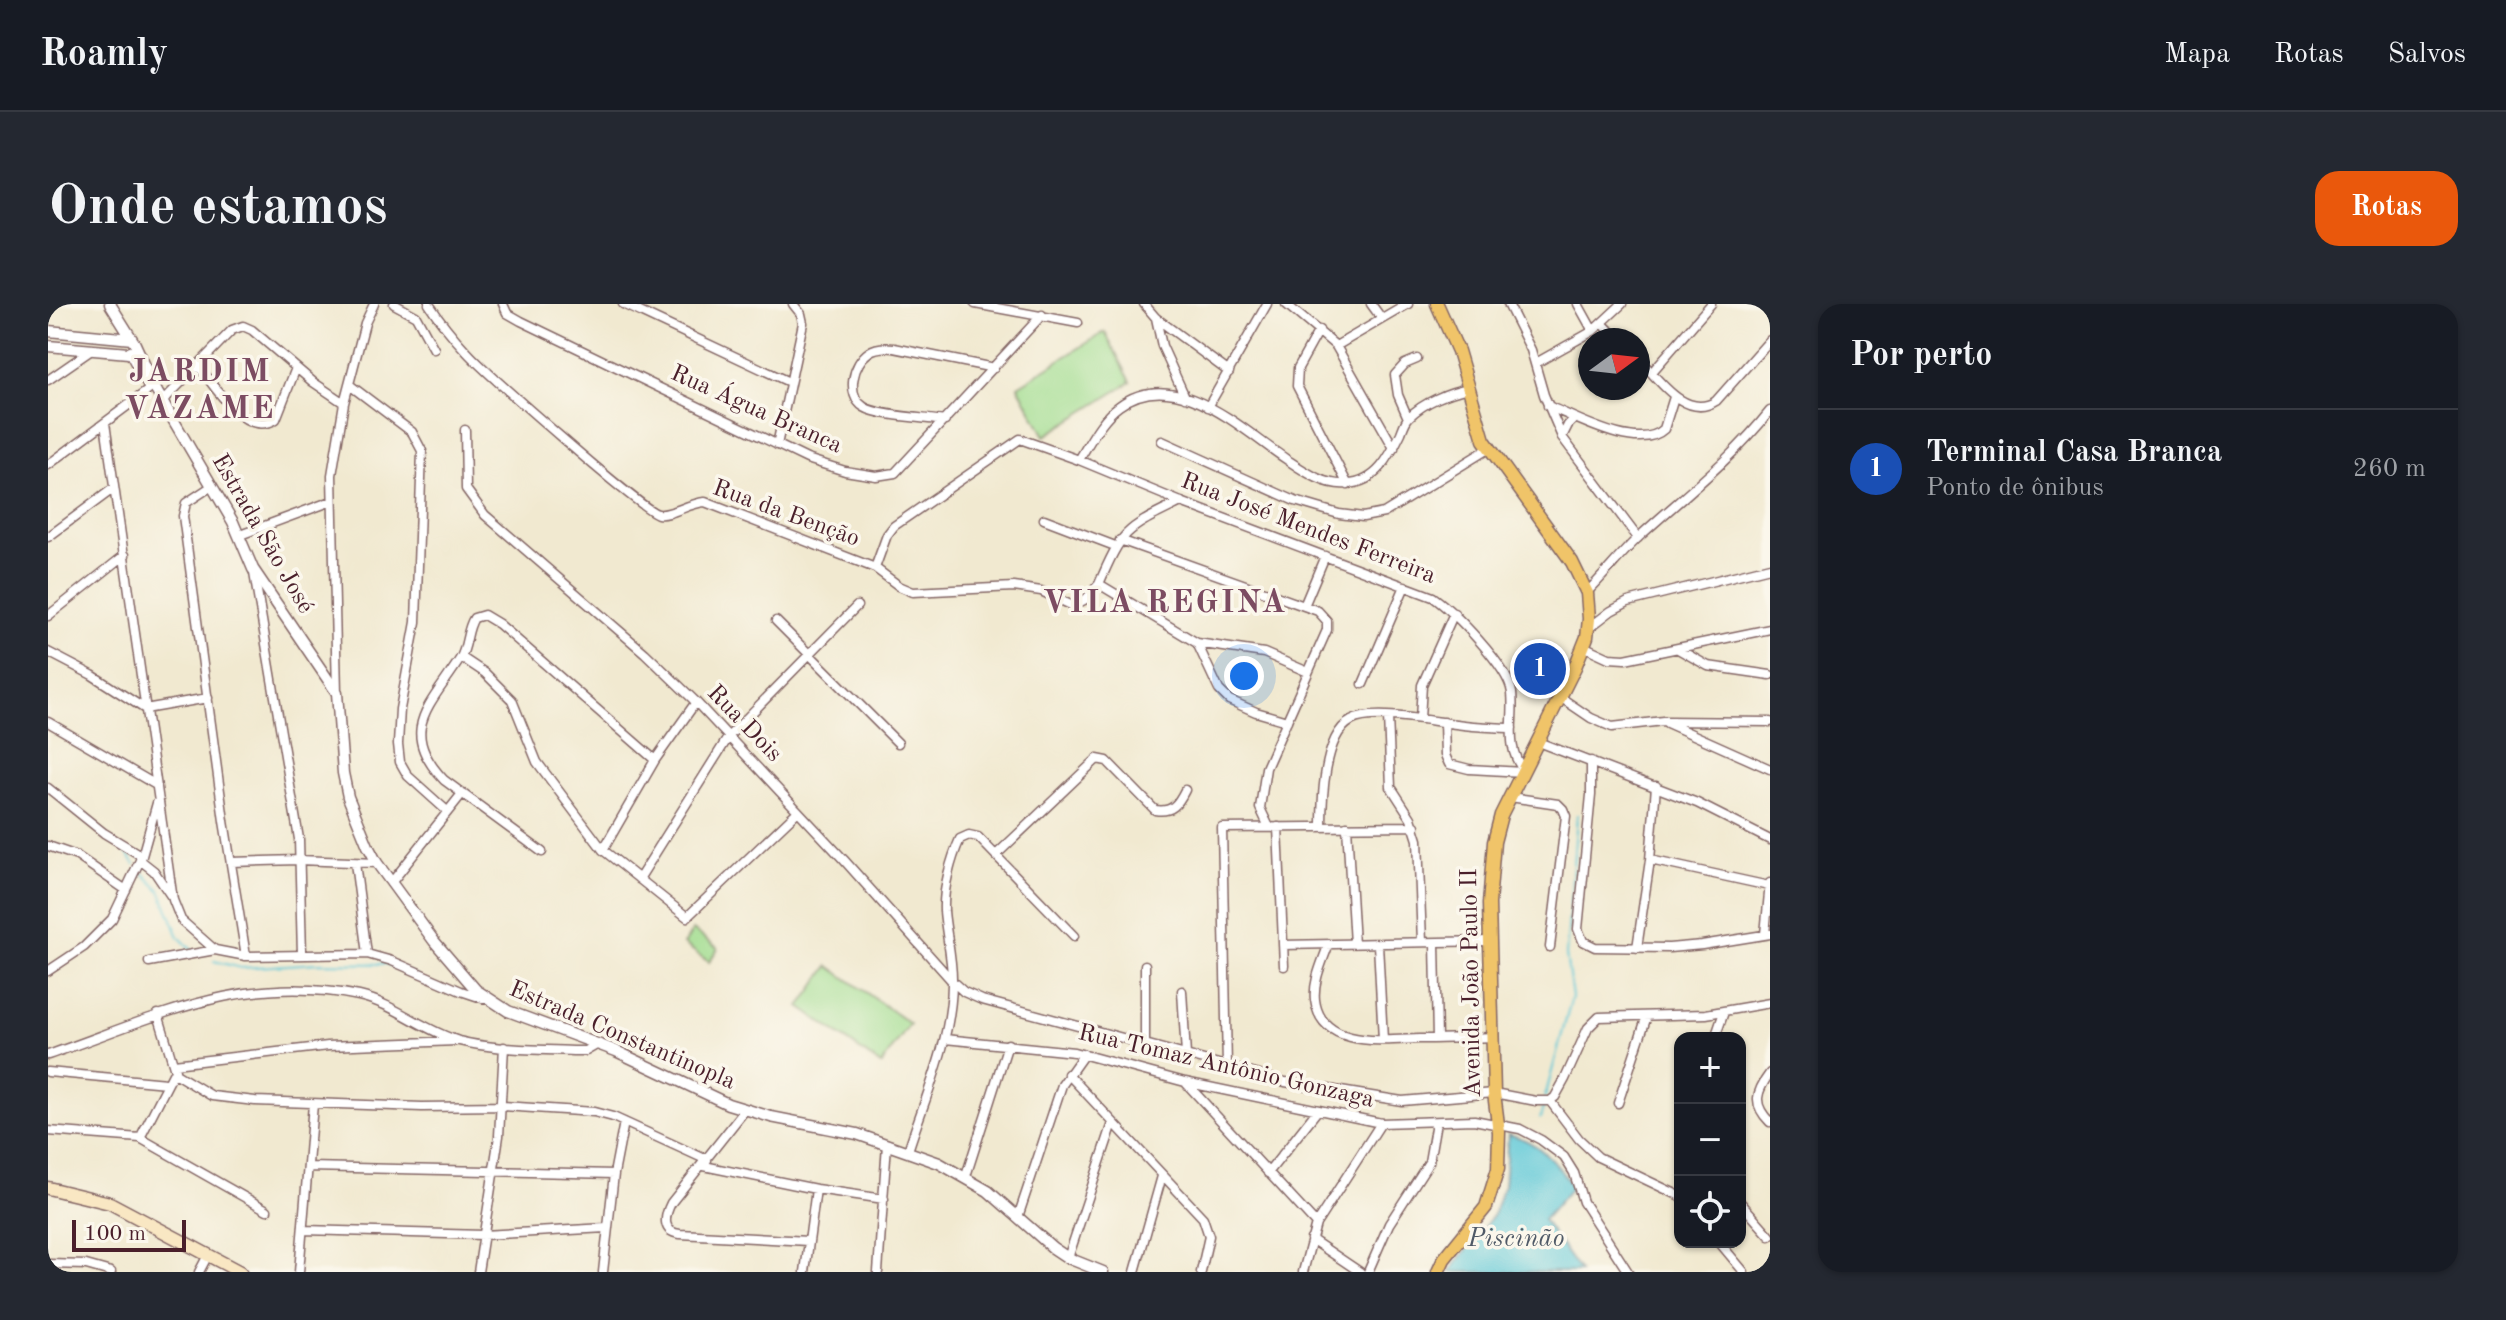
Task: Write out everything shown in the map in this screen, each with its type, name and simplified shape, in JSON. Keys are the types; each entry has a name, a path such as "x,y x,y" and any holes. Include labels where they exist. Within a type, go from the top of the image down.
{"main road":[{"name":"Avenida João Paulo II","path":"1437,304 1458,351 1488,449 1572,562 1584,594 1589,628 1560,697 1501,815 1494,842 1489,904 1498,1169 1486,1207 1444,1259 1438,1272"},
{"name":"Avenida João Paulo II","path":"1583,646 1584,594"},
{"path":"48,1188 110,1203 240,1272"}],"street":[{"name":"Estrada São José","path":"110,304 156,392 240,535 253,569 337,693"},
{"name":"Estrada Constantinopla","path":"374,304 365,323 335,447 332,501 337,693 343,773 348,797 355,820 391,883 454,965 476,990 493,1003 598,1044 745,1110 857,1134 908,1151 966,1176 988,1191 1038,1237 1068,1258 1103,1272"},
{"path":"394,304 416,316 434,349"},
{"name":"Rua da Benção","path":"429,304 470,356 656,514 705,502 875,568 899,586 913,592 1014,587 1041,591 1073,606 1086,599 1099,584"},
{"name":"Rua Água Branca","path":"503,304 513,317 777,445 825,466 876,476 895,473 1042,315"},
{"path":"623,304 789,382"},
{"path":"777,445 803,323 801,314 793,304"},
{"path":"975,304 1078,323"},
{"path":"1031,313 1039,304"},
{"path":"1144,304 1156,318 1229,372"},
{"path":"1208,407 1267,304"},
{"path":"1286,304 1336,346 1394,448"},
{"path":"1371,304 1382,319"},
{"path":"1336,346 1408,304"},
{"path":"1508,304 1536,363 1548,406 1562,437 1638,538"},
{"path":"1578,304 1591,328"},
{"path":"1597,328 1622,304"},
{"path":"1711,304 1652,372 1674,397 1700,406 1712,404 1770,340"},
{"path":"1156,318 1162,346 1185,397"},
{"path":"1603,324 1607,328"},
{"path":"48,465 105,423 198,366 232,330 247,327 344,403"},
{"path":"1319,330 1298,368 1297,386 1348,485"},
{"path":"48,331 127,336"},
{"path":"1536,363 1578,339"},
{"path":"48,346 136,354"},
{"path":"945,421 881,413 863,407 853,387 859,363 870,351 886,347 994,368"},
{"path":"48,380 90,351"},
{"path":"1408,418 1398,395 1395,375 1405,364 1417,359"},
{"path":"198,366 241,417 258,423 276,419 296,368"},
{"path":"351,386 412,432 422,451 416,622 399,719 398,744 400,762 408,776 447,811"},
{"path":"1079,460 1118,406 1134,397 1172,393 1208,407 1312,476 1348,485 1379,470 1408,418 1442,396 1469,388"},
{"path":"1548,406 1625,435 1649,438 1664,429 1674,397"},
{"path":"1584,594 1638,538 1755,430 1770,411"},
{"path":"1562,437 1575,418"},
{"path":"105,423 173,900"},
{"name":"Rua Dois","path":"465,430 466,489 485,515 645,653 696,702 964,992 982,1000 1322,1089 1402,1101 1494,1097 1550,1101"},
{"name":"Rua José Mendes Ferreira","path":"875,568 887,535 894,526 1020,439 1433,597 1454,613 1507,678 1512,695 1514,759 1524,772"},
{"path":"1162,441 1295,501 1339,514 1363,517 1384,513 1488,449"},
{"path":"212,486 190,500 183,510 246,956"},
{"path":"48,537 114,488"},
{"path":"240,535 332,501"},
{"path":"1181,502 1138,523 1118,543 1099,584 1197,643 1264,653 1308,672"},
{"path":"1044,519 1304,606 1321,614 1328,625 1266,768 1261,792 1260,808 1273,827 1284,966"},
{"path":"48,616 125,555"},
{"path":"1304,606 1325,556"},
{"path":"1589,628 1628,602 1770,567"},
{"path":"253,569 297,829 302,955"},
{"path":"1363,684 1405,586"},
{"path":"639,879 729,736 857,606"},
{"path":"1420,719 1422,685 1454,613"},
{"path":"542,852 461,795 425,758 420,736 426,712 434,694 461,657 471,622 479,615 491,618 655,760"},
{"path":"1583,646 1617,659 1767,629 1770,620"},
{"path":"776,621 898,743"},
{"path":"1197,643 1219,690 1229,700 1287,721"},
{"path":"1678,649 1708,666 1770,675"},
{"path":"48,652 145,709 208,698"},
{"path":"461,657 485,673 512,700 537,762 603,850 687,917 798,811"},
{"path":"1560,697 1612,727 1663,721 1770,722"},
{"path":"603,850 655,760 696,702"},
{"path":"1388,717 1388,777 1393,793 1415,826 1419,851 1422,942"},
{"path":"1322,826 1324,778 1332,750 1343,728 1357,718 1420,719 1512,728"},
{"path":"1663,721 1770,769"},
{"path":"48,722 156,785"},
{"path":"1444,722 1445,755 1449,764 1457,768 1524,772"},
{"path":"1538,742 1697,803 1770,840"},
{"path":"996,855 1097,759 1107,761 1155,810 1171,809 1178,805 1185,790"},
{"path":"1591,761 1591,795 1578,929 1580,937 1595,947 1637,948 1702,945 1767,934 1770,884 1650,860"},
{"path":"1637,948 1650,860 1656,786"},
{"path":"48,788 154,871 173,900 181,920 215,950"},
{"path":"391,883 461,795"},
{"path":"1510,797 1558,804 1566,816 1550,947"},
{"path":"48,971 84,947 107,926 140,859 158,798"},
{"path":"1347,826 1354,944"},
{"path":"1227,1066 1222,828 1415,826"},
{"path":"908,1151 945,1039 953,982 944,907 955,849 960,839 969,835 978,837 1074,936"},
{"path":"48,846 77,856 126,890"},
{"path":"231,862 298,860 377,863"},
{"path":"355,863 367,954"},
{"path":"1283,945 1490,941"},
{"path":"1435,943 1437,1039"},
{"path":"1378,944 1383,1040"},
{"path":"1328,946 1315,985 1315,1002 1319,1013 1333,1029 1363,1040 1494,1037"},
{"path":"149,962 215,950 246,956 367,954 392,961 493,1003"},
{"path":"1145,965 1145,1043"},
{"path":"48,1055 158,1014 233,993 308,990 374,1001 460,1041"},
{"path":"1182,991 1186,1055"},
{"path":"1674,1193 1598,1157 1579,1139 1550,1101 1555,1097 1588,1028 1599,1017 1724,1012 1770,1003"},
{"path":"1717,1032 1724,1012"},
{"path":"158,1014 174,1068 212,1096 313,1104 503,1106 594,1112 624,1122 706,1163 816,1189 884,1199"},
{"path":"1618,1103 1647,1016"},
{"name":"Rua Tomaz Antônio Gonzaga","path":"945,1039 1084,1054 1185,1082 1381,1123 1498,1119 1531,1134 1564,1157 1574,1173 1583,1202 1628,1272"},
{"path":"174,1068 328,1046 460,1041 582,1051 598,1044"},
{"path":"966,1176 1008,1044"},
{"path":"478,1272 503,1106 504,1047"},
{"path":"1018,1217 1055,1102 1068,1074 1084,1054"},
{"path":"140,1138 174,1068"},
{"path":"48,1072 166,1083"},
{"path":"1770,1073 1761,1088 1757,1107 1770,1122"},
{"path":"1068,1074 1188,1200 1207,1226 1208,1243 1201,1272"},
{"path":"1185,1082 1316,1224"},
{"path":"299,1272 313,1104"},
{"path":"745,1110 706,1163 671,1203 665,1218 669,1231 808,1241"},
{"path":"1268,1173 1317,1111"},
{"path":"603,1272 606,1228 624,1122"},
{"path":"1368,1272 1389,1224 1429,1162 1436,1122"},
{"path":"1068,1258 1113,1123"},
{"path":"1303,1272 1316,1224 1381,1123"},
{"path":"48,1131 140,1138 267,1210"},
{"path":"878,1272 887,1144"},
{"path":"309,1167 614,1174"},
{"path":"1135,1272 1162,1176"},
{"path":"805,1272 816,1189"},
{"path":"1746,1209 1768,1233"},
{"path":"1768,1233 1770,1220"},
{"path":"304,1230 483,1235 606,1228"},
{"path":"1311,1239 1360,1272"},
{"path":"1724,1248 1744,1272"},
{"path":"199,1272 208,1255"},
{"path":"48,1264 70,1263 111,1272"}],"green space":[{"path":"1105,332 1131,382 1045,436 1018,386"},
{"path":"693,930 718,948 709,962 684,944"},
{"path":"829,966 910,1024 881,1065 800,1007"}],"water":[{"name":"Piscinão","path":"1508,1134 1545,1153 1572,1187 1543,1220 1580,1272 1450,1272 1493,1215 1504,1185"}],"waterway":[{"path":"1545,1097 1572,997 1566,955 1577,815"},
{"path":"122,847 135,864"},
{"path":"139,869 160,890 179,937 192,950"},
{"path":"214,961 241,968 318,963 386,964 417,976"},
{"path":"1540,1118 1544,1104"}],"place":[{"name":"Terminal Casa Branca","path":"1540,669"}],"district":[{"name":"JARDIM VAZAME","path":"200,392"},
{"name":"VILA REGINA","path":"1165,604"}]}
